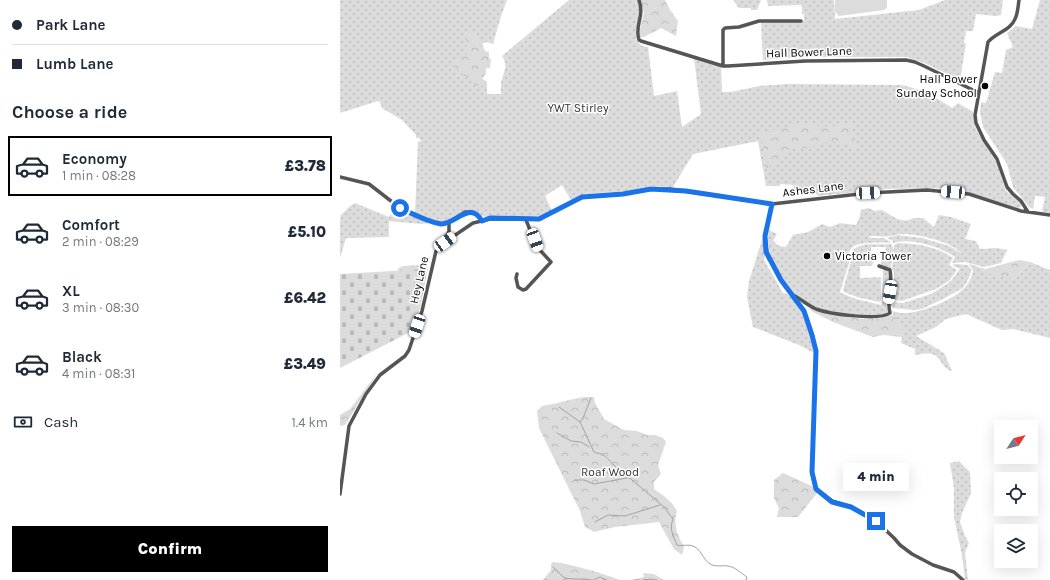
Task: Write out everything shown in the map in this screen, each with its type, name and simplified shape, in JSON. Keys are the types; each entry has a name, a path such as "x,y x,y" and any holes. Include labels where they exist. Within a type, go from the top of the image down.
{"street":[{"name":"Hall Bower Lane","path":"639,0 642,12 638,28 638,38 641,42 723,66 805,61 906,60 915,62 979,93"},
{"path":"1019,0 1015,20 1011,25 992,37 988,42 975,115 979,132 997,159 1007,187 1021,201 1028,212"},
{"path":"723,66 723,30 725,28 760,21 801,21"},
{"path":"340,177 369,184 400,208 426,220 443,224 466,212 472,212 482,221"},
{"name":"Ashes Lane","path":"445,242 464,229 490,218 526,220 539,219 582,197 623,194 651,189 686,191 772,204 868,193 927,190 969,194 1028,212 1050,215"},
{"path":"772,204 765,236 766,252 781,280 804,311 816,351 812,472 816,489 832,502 851,507 876,521 900,545 912,554 934,565 954,572 963,580"},
{"path":"516,274 518,287 523,290 526,289 551,262 538,247 526,220"},
{"path":"445,242 449,232 449,222"},
{"name":"Hey Lane","path":"340,494 350,426 366,394 380,374 405,356 409,350 422,311 436,251 445,242"},
{"path":"792,296 796,296 816,309 867,317 886,316 890,313 888,301 892,283 890,270 879,266"}],"green space":[{"name":"YWT Stirley","path":"340,0 507,0 493,44 486,42 482,44 485,51 482,79 487,86 487,94 501,94 501,83 505,70 505,63 502,56 569,0 638,0 640,11 636,30 636,40 642,46 648,47 654,96 677,91 682,127 701,114 694,58 721,67 722,92 731,92 759,86 787,84 908,86 928,94 952,108 958,103 973,112 974,124 996,162 1006,191 1021,203 1021,207 1017,208 975,194 944,188 887,189 818,196 815,193 794,193 794,185 780,184 780,186 766,186 758,141 693,154 673,187 651,186 627,191 585,194 571,200 562,185 545,196 552,211 544,215 527,218 488,218 469,210 463,211 448,221 436,222 415,213 418,142 421,141 419,138 416,138 416,135 402,120 382,108 380,102 378,101 340,113"},
{"path":"665,0 678,21 676,36 661,28 639,38 644,12 640,1"},
{"path":"733,0 761,0 757,10 751,10 751,8 739,8"},
{"path":"767,0 834,0 835,19 919,10 945,0 1003,0 1001,15 976,14 973,31 966,31 964,43 966,44 960,80 922,62 907,57 796,57 763,60 761,22 804,21 802,5 768,6"},
{"path":"835,0 887,0 887,8 884,10 839,16 835,12"},
{"path":"1040,0 1050,0 1050,213 1043,212 1042,210 1045,197 1035,196 1033,209 1029,207 1013,187 1007,164 983,127 980,112 981,102 986,103 995,72 1002,73 1006,50 1013,47 1007,33 1016,26 1032,29"},
{"path":"465,32 476,33 484,51 489,52 489,58 491,59 490,68 486,68 486,74 482,78 487,82 487,86 476,86 451,64 467,53"},
{"path":"851,123 857,148 831,141 812,147 791,149 765,170 761,133 800,124 831,127"},
{"path":"355,203 389,217 395,207 428,223 422,224 389,221 389,237 346,238 340,258 340,216"},
{"path":"868,208 875,211 882,210 897,219 906,221 914,218 923,218 934,227 939,215 951,217 971,224 965,239 976,241 980,249 997,248 1007,250 1001,263 984,267 965,262 952,263 955,257 926,244 908,241 893,243 893,241 887,238 898,235 922,238 949,246 963,254 950,245 934,239 908,234 870,236 870,238 884,238 892,243 878,242 854,246 849,251 847,257 850,260 840,292 856,299 881,305 882,302 886,301 888,311 886,314 848,314 823,309 811,305 791,291 782,279 772,258 768,244 769,230 777,234 773,241 779,246 786,247 793,235 808,232 822,224 830,227 840,223 856,225 861,210"},
{"path":"763,237 765,254 764,260 783,293 796,301 801,309 811,337 814,353 799,345 753,327 747,297 749,281"},
{"path":"898,243 920,245 933,248 947,254 953,258 949,265 957,270 949,281 936,289 902,301 890,299 894,279 892,269 894,245"},
{"path":"867,244 891,244 893,249 887,300 882,299 883,268 881,264 885,259 886,247 871,247 871,261 874,262 871,266 860,266 860,278 881,277 881,300 879,302 857,297 844,292 843,290 851,261 849,257 852,251"},
{"path":"1019,260 1030,262 1014,279 983,272 985,269"},
{"path":"1030,262 1050,270 1050,338 1013,329 1002,330 966,314 946,319 936,327 916,336 944,353 952,371 946,368 935,355 915,355 915,349 901,343 903,332 892,311 911,313 940,304 953,297 968,284 973,271 969,264 985,269 983,271 1014,279"},
{"path":"952,265 968,265 971,270 966,284 961,289 922,309 914,310 892,308 890,302 903,303 931,294 950,282 960,269"},
{"path":"403,266 427,266 428,268 426,270 400,271 397,269"},
{"path":"428,269 420,308 412,331 340,368 340,274"},
{"path":"808,308 839,316 863,319 875,319 894,314 903,332 902,337 883,335 873,337 833,322"},
{"path":"378,372 345,425 340,426 340,415 350,409"},
{"name":"Roaf Wood","path":"584,397 594,397 595,403 604,419 624,430 637,431 647,435 655,435 663,438 666,442 658,465 661,474 654,482 654,489 670,501 677,511 675,521 678,534 684,547 682,555 674,549 659,522 615,527 594,532 585,527 580,511 539,428 537,411 542,406"},
{"path":"959,461 970,472 971,493 962,513 960,522 969,543 965,553 968,580 965,579 962,555 954,517 954,488 950,463"},
{"path":"783,473 812,486 817,493 798,517 777,517 779,508 774,498 774,480"},
{"path":"553,562 587,569 620,580 543,580 551,570 551,564"},
{"path":"643,573 654,574 664,580 631,580 644,577"}],"waterway":[{"path":"591,398 580,422 594,452 604,455 628,478 664,507 673,519 671,529 677,545 690,545 695,547 709,563 714,566 726,566 738,570 747,577 746,580"},
{"path":"559,407 580,422"},
{"path":"557,433 571,441 581,442 589,447"},
{"path":"575,480 584,480 594,484 627,478"},
{"path":"595,522 608,515 625,516 660,505"},
{"path":"553,567 565,578 592,580"},
{"path":"593,580 600,577 606,580"},
{"path":"634,580 639,580"},
{"path":"644,580 657,580"}],"place":[{"name":"Hall Bower Sunday School","path":"985,86"},
{"name":"Victoria Tower","path":"827,256"}],"route":[{"path":"400,208 434,223 443,224 466,212 472,212 482,221 490,218 526,220 539,219 582,197 623,194 651,189 670,189 772,204 765,236 766,252 781,280 802,306 816,351 812,472 816,489 832,502 851,507 876,521"}]}
